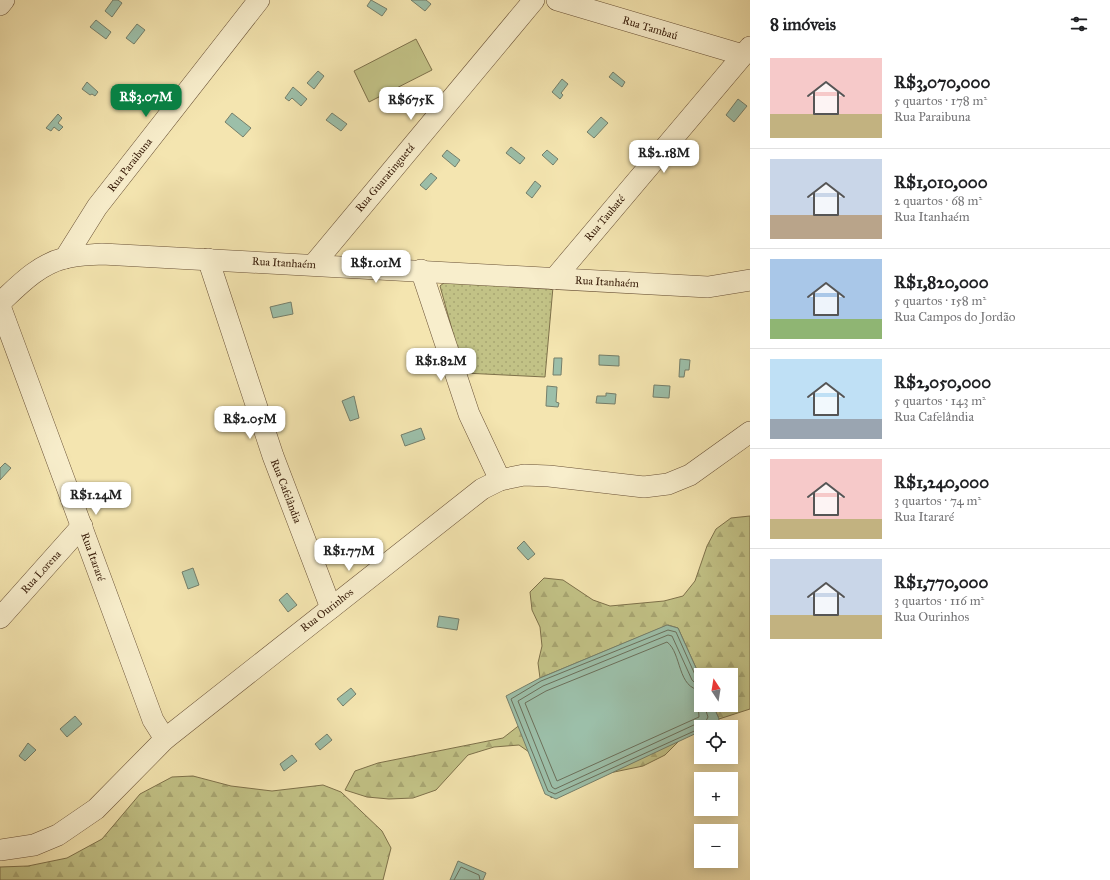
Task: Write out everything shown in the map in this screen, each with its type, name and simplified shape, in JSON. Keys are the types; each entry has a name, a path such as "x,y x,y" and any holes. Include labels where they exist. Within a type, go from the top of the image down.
{"street":[{"path":"0,5 4,0"},
{"name":"Rua Paraibuna","path":"65,258 97,207 259,0"},
{"name":"Rua Guaratinguetá","path":"314,264 534,0"},
{"name":"Rua Tambaú","path":"557,0 746,51"},
{"name":"Rua Taubaté","path":"554,279 746,51"},
{"name":"Rua Itanhaém","path":"0,303 21,283 43,266 65,258 102,254 314,264 708,287 750,280"},
{"name":"Rua Cafelândia","path":"208,259 273,456 331,608"},
{"path":"421,270 469,414 500,480"},
{"name":"Rua Itararé","path":"0,306 153,720 165,739"},
{"name":"Rua Ourinhos","path":"0,850 34,845 58,835 96,809 165,739 482,488 500,480 524,475 549,476 644,487 668,484 690,475 750,432"},
{"name":"Rua Lorena","path":"0,618 82,526"}],"green space":[{"path":"416,39 432,70 369,102 354,71"},
{"path":"445,282 553,287 545,377 464,373 440,286"},
{"path":"750,516 750,709 719,719 716,712 738,712 738,668 696,668 678,628 668,625 540,678 538,663 542,646 540,627 532,610 530,592 544,578 563,580 593,600 610,606 664,601 683,596 695,581 707,546 716,529 731,518"},
{"path":"558,695 694,705 694,712 697,712 683,737 665,755 643,766 571,781 551,798 553,777 539,759 519,745 494,747 468,755 436,790 413,798 389,799 367,797 345,790 355,771 378,763 503,738"},
{"path":"193,776 231,786 272,791 323,785 341,792 382,831 391,848 383,880 0,880 0,867 28,866 67,858 102,839 140,794 172,777"}],"water":[{"path":"113,0 118,0 122,3 112,17 105,11"},
{"path":"371,0 387,9 382,16 367,6"},
{"path":"411,0 426,0 431,4 425,11"},
{"path":"96,20 111,32 106,39 90,27"},
{"path":"137,24 145,30 134,44 126,38"},
{"path":"318,71 324,76 314,89 307,83"},
{"path":"613,72 625,82 622,87 609,77"},
{"path":"562,79 568,84 561,93 563,95 560,99 552,92"},
{"path":"87,82 98,92 95,96 92,94 90,95 82,89"},
{"path":"293,87 307,99 301,106 292,98 289,101 285,98"},
{"path":"738,99 747,106 734,122 726,115"},
{"path":"232,113 251,128 243,137 225,122"},
{"path":"332,113 347,124 341,131 326,120"},
{"path":"58,114 62,118 58,123 63,127 59,131 54,127 51,131 46,128"},
{"path":"601,117 608,123 594,138 587,132"},
{"path":"511,147 525,158 520,164 506,153"},
{"path":"447,150 460,160 455,167 442,156"},
{"path":"547,150 558,159 553,165 542,155"},
{"path":"431,173 437,178 426,190 420,185"},
{"path":"535,181 541,186 532,198 526,193"},
{"path":"291,302 293,314 273,318 270,307"},
{"path":"599,355 619,356 619,366 599,365"},
{"path":"554,358 562,358 561,375 553,375"},
{"path":"680,359 690,360 689,370 685,370 684,377 679,377"},
{"path":"654,385 670,386 669,398 653,397"},
{"path":"547,386 557,387 556,402 559,403 558,407 546,406"},
{"path":"606,393 616,394 615,404 596,403 597,396 606,396"},
{"path":"354,396 359,418 350,421 342,401"},
{"path":"421,428 425,439 405,446 401,435"},
{"path":"5,463 11,468 0,480 0,468"},
{"path":"524,541 535,554 528,560 517,548"},
{"path":"193,568 199,585 188,589 182,572"},
{"path":"287,593 297,605 288,612 279,600"},
{"path":"439,616 459,619 457,630 437,627"},
{"path":"667,625 678,628 696,668 694,668 694,712 716,712 719,719 694,720 694,734 556,799 545,794 506,696 540,678"},
{"path":"351,688 356,694 343,706 337,699"},
{"path":"75,716 82,724 67,737 60,729"},
{"path":"327,734 332,740 320,750 315,744"},
{"path":"28,743 36,750 25,761 19,756"},
{"path":"292,755 297,761 284,771 280,764"},
{"path":"458,861 486,873 483,880 450,880"}]}
